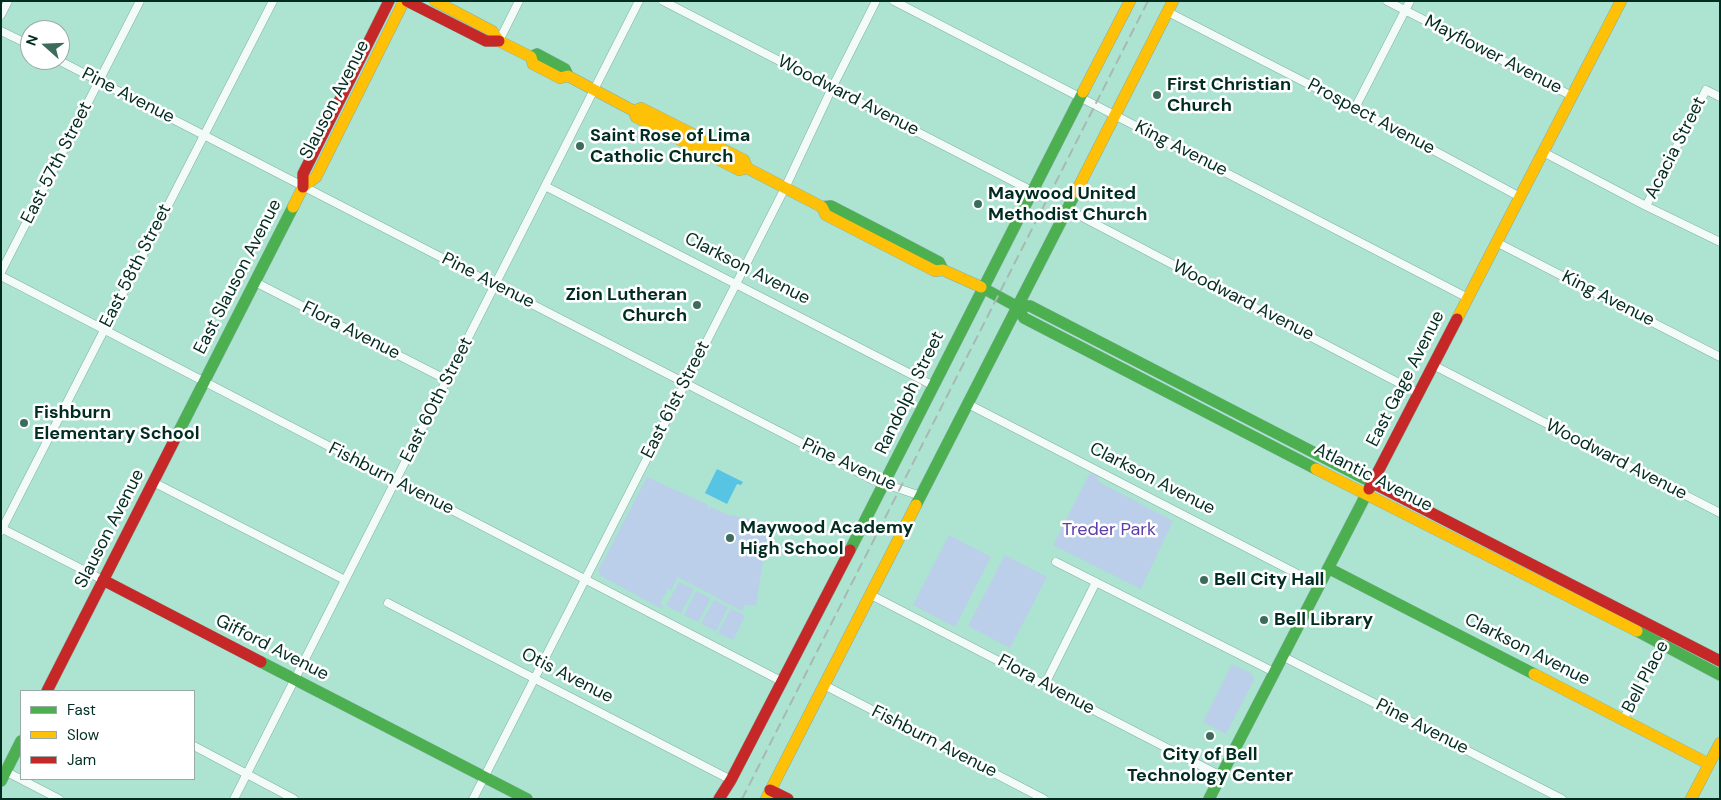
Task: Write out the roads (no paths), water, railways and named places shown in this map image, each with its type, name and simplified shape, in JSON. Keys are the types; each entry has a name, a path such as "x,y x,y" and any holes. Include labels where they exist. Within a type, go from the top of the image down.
{"main road":[{"name":"Slauson Avenue","path":"304,187 303,174 389,1"},
{"name":"Slauson Avenue","path":"304,187 316,178 406,1"},
{"path":"406,1 486,41 499,41"},
{"path":"435,1 492,32 499,41"},
{"name":"Randolph Street","path":"719,799 884,484 932,384 984,290 1130,1"},
{"name":"East Gage Avenue","path":"1209,799 1621,1"},
{"path":"788,799 768,794 1170,6"},
{"name":"Atlantic Avenue","path":"499,41 531,57 533,64 560,78 568,76 634,110 641,108 744,160 747,168 822,207 831,206 895,238 939,262 943,270 1016,306 1030,306 1585,591 1665,639 1720,675"},
{"name":"East Slauson Avenue","path":"203,382 304,187"},
{"name":"Atlantic Avenue","path":"1016,306 1024,318 1193,404 1365,496 1553,589 1665,639 1720,660"},
{"name":"Slauson Avenue","path":"48,690 203,382"},
{"name":"Clarkson Avenue","path":"1328,568 1709,764"},
{"name":"Gifford Avenue","path":"103,580 527,799"},
{"path":"1553,589 1561,587 1578,595 1585,591"},
{"path":"3,774 20,743"},
{"path":"1691,799 1720,743"}],"street":[{"path":"1,15 8,1"},
{"name":"East 57th Street","path":"1,272 140,1"},
{"name":"East 58th Street","path":"2,529 273,1"},
{"path":"499,41 520,1"},
{"name":"East 60th Street","path":"234,799 639,1"},
{"name":"Woodward Avenue","path":"663,1 1032,192"},
{"name":"East 61st Street","path":"473,799 785,188 876,1"},
{"name":"King Avenue","path":"894,1 1468,298"},
{"name":"Mayflower Avenue","path":"1387,1 1572,96"},
{"path":"1355,108 1410,1"},
{"name":"Prospect Avenue","path":"1170,6 1520,197"},
{"path":"1,30 20,40"},
{"name":"Pine Avenue","path":"70,66 686,384 884,484 921,496"},
{"name":"Acacia Street","path":"1646,206 1706,90 1720,97"},
{"path":"1543,152 1720,242"},
{"name":"Clarkson Avenue","path":"545,186 932,384"},
{"name":"Woodward Avenue","path":"1067,209 1418,393"},
{"name":"King Avenue","path":"1496,242 1720,357"},
{"name":"Fishburn Avenue","path":"1,276 781,681"},
{"name":"Flora Avenue","path":"255,282 447,380"},
{"name":"Woodward Avenue","path":"1433,365 1720,513"},
{"name":"Clarkson Avenue","path":"968,404 1319,585"},
{"path":"153,482 345,580"},
{"name":"Gifford Avenue","path":"2,529 103,580"},
{"path":"1056,562 1274,672"},
{"path":"1045,684 1096,582"},
{"name":"Flora Avenue","path":"871,594 1221,776"},
{"name":"Otis Avenue","path":"388,603 730,780"},
{"name":"Bell Place","path":"1623,720 1665,639"},
{"name":"Pine Avenue","path":"1282,656 1562,799"},
{"name":"Fishburn Avenue","path":"824,686 1044,799"},
{"path":"195,747 294,799"},
{"path":"3,774 59,799"}],"water":[{"path":"717,469 743,482 741,485 737,484 727,504 705,493"}],"railway":[{"path":"742,799 1148,1"}],"place":[{"name":"First Christian Church","path":"1157,95"},
{"name":"Saint Rose of Lima Catholic Church","path":"580,146"},
{"name":"Maywood United Methodist Church","path":"978,204"},
{"name":"Zion Lutheran Church","path":"697,305"},
{"name":"Fishburn Elementary School","path":"24,423"},
{"name":"Maywood Academy High School","path":"730,538"},
{"name":"Bell City Hall","path":"1204,580"},
{"name":"Bell Library","path":"1264,620"},
{"name":"City of Bell Technology Center","path":"1210,736"}],"park label":[{"name":"Treder Park","path":"1109,530"}]}
